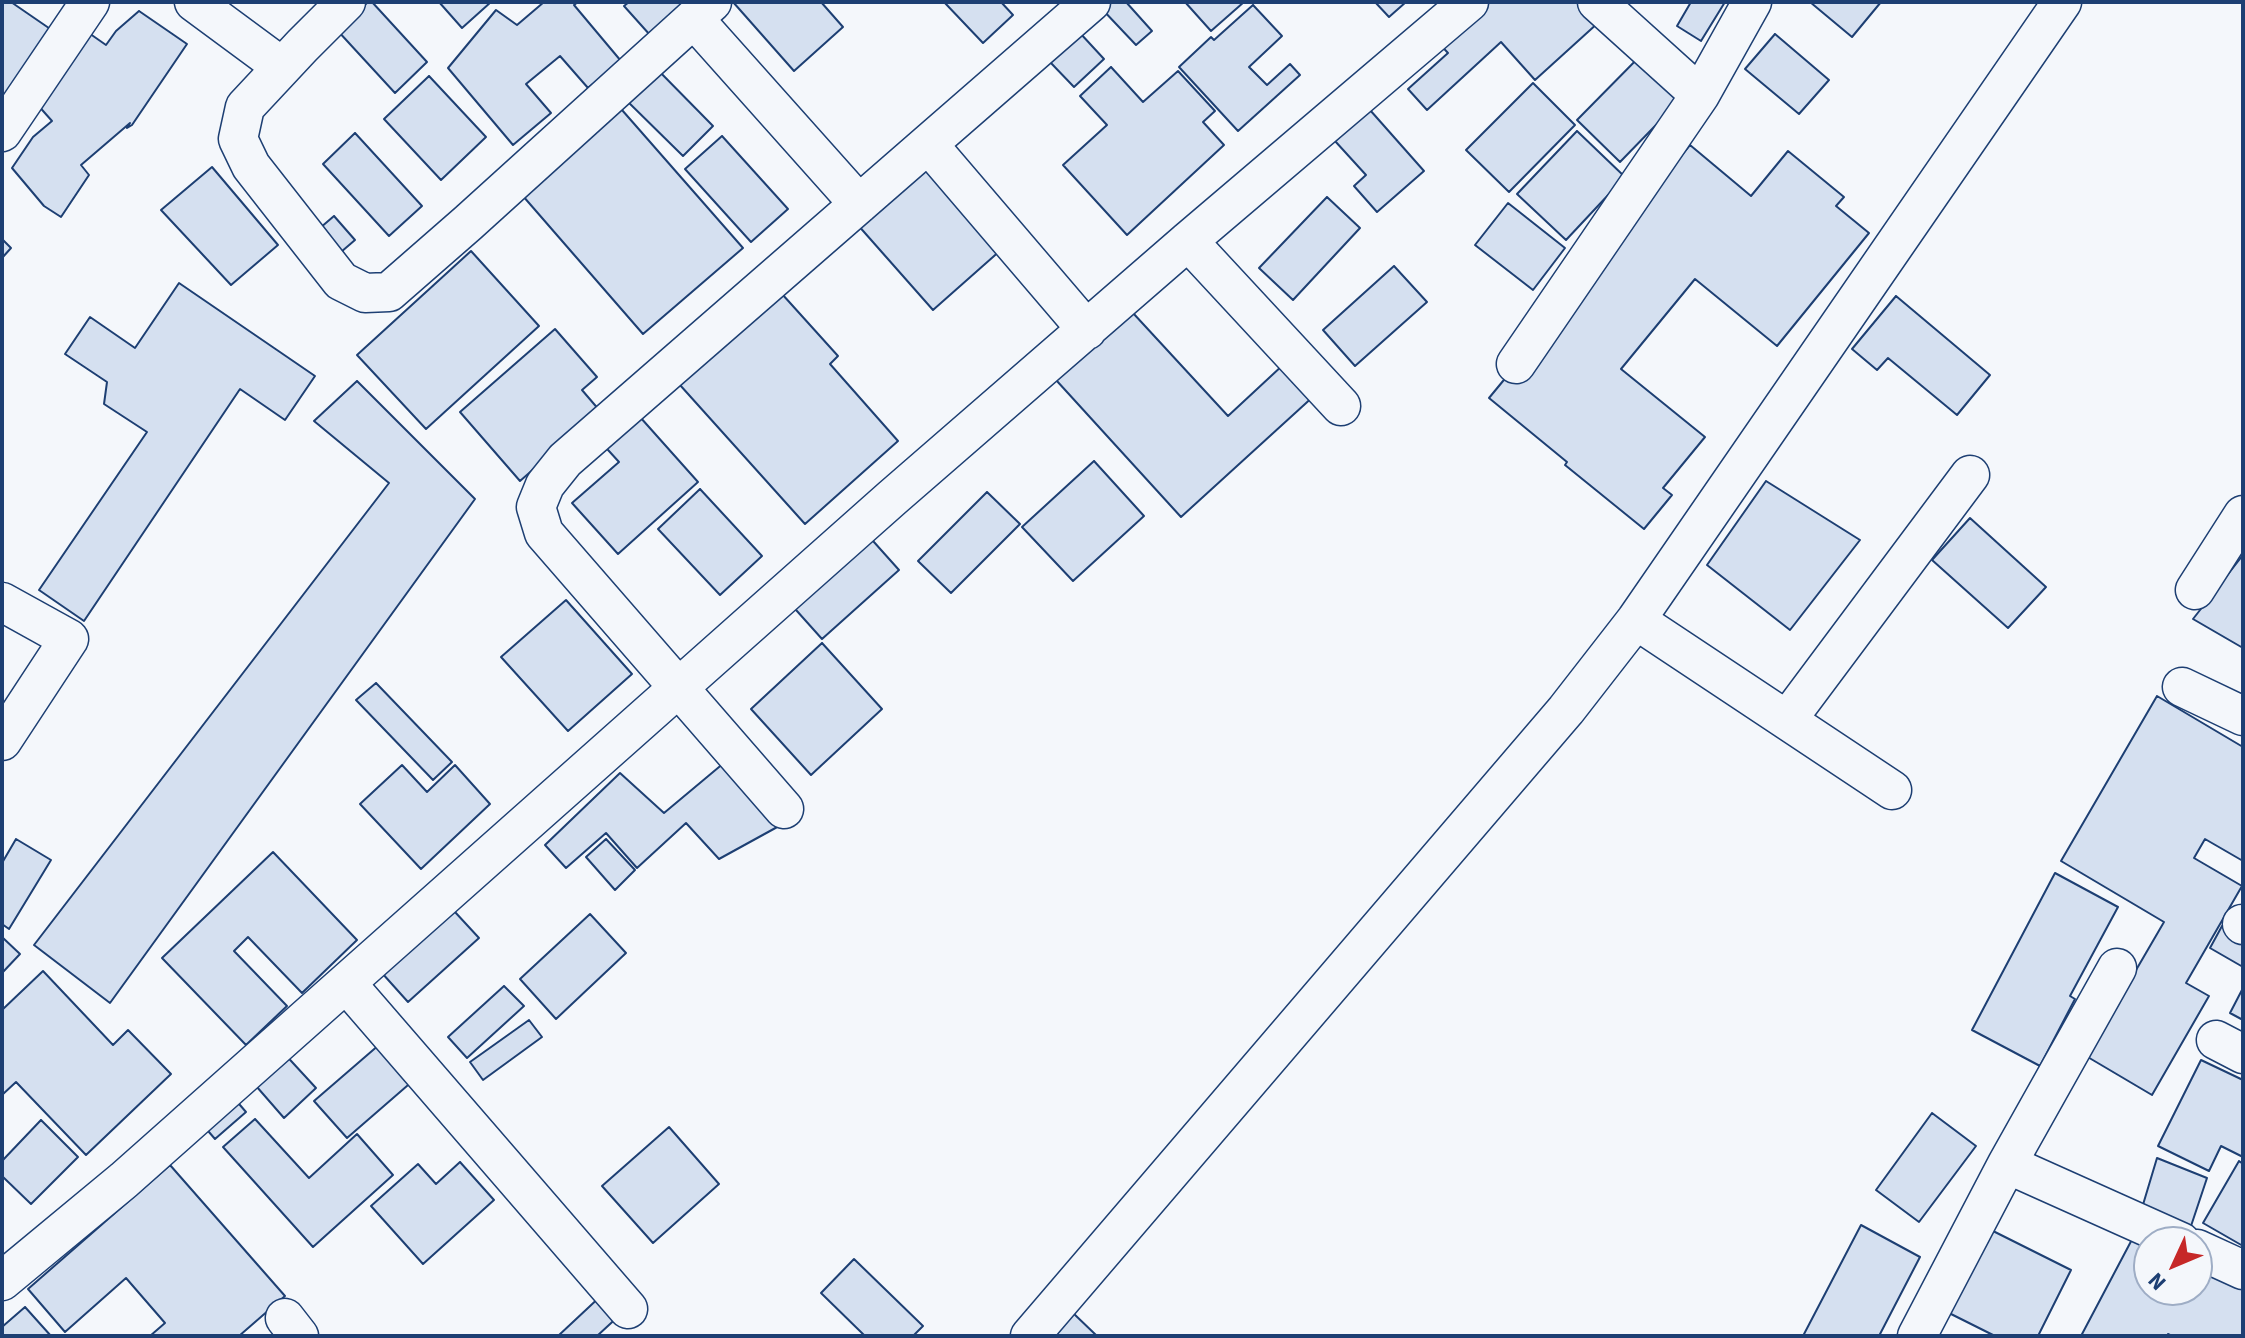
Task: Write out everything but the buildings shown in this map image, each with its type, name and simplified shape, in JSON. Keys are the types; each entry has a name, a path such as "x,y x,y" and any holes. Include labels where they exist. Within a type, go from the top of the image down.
{"street":[{"path":"2,132 90,2"},
{"path":"194,2 282,67"},
{"path":"346,2 245,107 238,139 251,166 341,281 365,293 389,292 703,10 859,204"},
{"path":"784,809 544,533 536,507 545,485 565,460 1091,2"},
{"path":"2,1281 124,1180 678,687 1188,241 1469,2"},
{"path":"1597,2 1700,95"},
{"path":"1516,364 1700,95 1752,2"},
{"path":"1030,1336 1566,710 1636,620 2062,2"},
{"path":"928,144 1087,330"},
{"path":"1188,241 1341,406"},
{"path":"1787,720 1970,475"},
{"path":"2195,590 2242,520"},
{"path":"2,602 69,639 2,741"},
{"path":"1636,620 1892,790"},
{"path":"2182,687 2243,716"},
{"path":"1917,1336 2007,1164 2117,968"},
{"path":"346,983 628,1309"},
{"path":"2007,1164 2145,1226"},
{"path":"2213,1256 2243,1270"}]}
